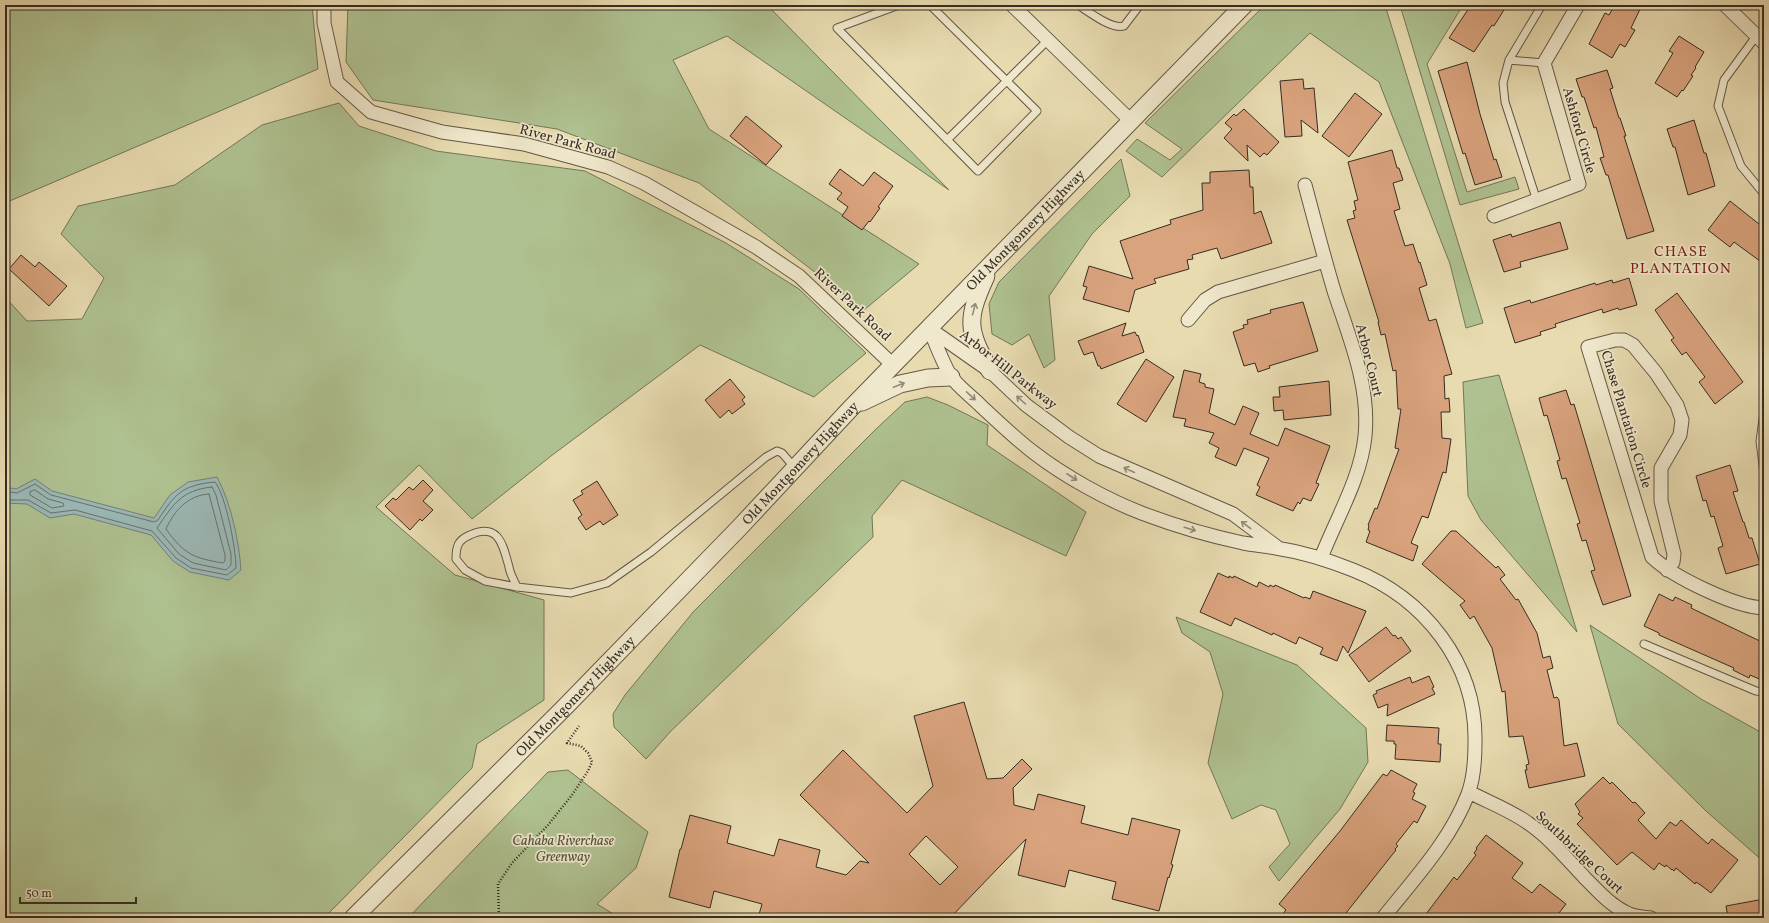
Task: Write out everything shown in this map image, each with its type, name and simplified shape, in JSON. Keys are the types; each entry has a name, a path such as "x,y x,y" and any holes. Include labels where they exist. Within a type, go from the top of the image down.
{"street":[{"name":"River Park Road","path":"324,5 324,23 337,82 371,112 442,132 524,144 608,167 644,183 756,247 799,276 893,365"},
{"path":"1012,5 1131,121"},
{"name":"Old Montgomery Highway","path":"353,918 562,710 851,408 1244,5"},
{"path":"1544,63 1578,5"},
{"path":"1725,5 1760,39"},
{"name":"Ashford Circle","path":"1494,216 1579,184 1544,63"},
{"name":"Arbor Court","path":"1305,185 1325,261 1363,387 1365,411 1365,436 1354,479 1321,558"},
{"path":"1188,320 1205,300 1218,292 1325,261"},
{"path":"990,371 975,344 972,330 972,319 977,296 991,265"},
{"name":"Arbor Hill Parkway","path":"929,328 990,371 1026,405 1069,437 1099,456 1233,514 1278,548"},
{"name":"Arbor Hill Parkway","path":"929,328 951,377 1033,452 1095,492 1144,514 1195,530 1246,544 1278,548 1321,558 1375,579 1393,590 1428,619 1440,635 1460,668 1473,712 1475,754 1469,792 1450,831 1383,918"},
{"name":"Chase Plantation Circle","path":"1667,570 1673,562 1674,554 1661,501 1661,468 1680,435 1682,420 1677,405 1656,373 1633,345 1624,340 1616,340 1588,347 1652,557 1667,570 1725,598 1758,608 1764,608"},
{"path":"851,408 900,384 928,378 951,377"},
{"name":"Southbridge Court","path":"1469,792 1512,813 1528,823 1559,850 1606,900 1616,907 1640,917 1651,918"}],"lane":[{"path":"899,5 837,28 978,171 1037,111 930,5"},
{"path":"1078,5 1111,25 1120,27 1124,26 1140,5"},
{"path":"1537,200 1505,102 1503,83 1508,60 1542,5"},
{"path":"1760,39 1724,80 1718,106 1741,166 1764,194"},
{"path":"946,140 1048,40"},
{"path":"1508,60 1544,63"},
{"path":"1764,412 1760,441 1764,473"},
{"path":"517,587 511,576 501,540 492,532 482,531 462,538 456,547 456,559 465,570 485,581 517,587 571,593 607,582 651,552 766,457 776,451 782,453 795,468"},
{"path":"1644,644 1756,691 1764,692"}],"path":[{"path":"499,918 498,884 512,863 548,825 572,795 588,771 592,762 588,753 581,746 567,744 579,726"}],"green space":[{"path":"5,5 312,5 318,69 5,203"},
{"path":"348,5 767,5 949,190 727,36 673,60 709,129 919,264 864,310 699,183 557,129 373,100 346,62"},
{"path":"1265,5 1385,5 1483,323 1466,328 1450,264 1379,82 1310,33 1162,177 1126,151 1137,139 1170,160 1182,149 1145,123"},
{"path":"1400,5 1463,5 1427,64 1467,192 1515,177 1519,189 1460,205"},
{"path":"339,103 359,126 436,151 585,171 726,243 799,289 866,353 814,397 700,345 551,456 472,519 419,465 376,507 455,575 544,600 544,700 477,744 472,768 324,918 5,918 5,297 27,321 82,319 104,278 61,234 78,206 175,185 262,125"},
{"path":"1121,159 1130,196 1092,234 1049,296 1055,360 1044,368 1029,334 1012,345 992,334 989,304 999,282"},
{"path":"1499,375 1577,632 1481,520 1468,496 1463,382"},
{"path":"927,397 948,405 988,425 987,445 1086,512 1066,556 902,480 872,516 873,537 671,731 646,759 614,727 613,714 625,695 694,611 875,430 905,402"},
{"path":"1176,617 1297,665 1366,728 1368,762 1340,809 1279,881 1269,867 1290,844 1276,810 1261,805 1232,819 1208,763 1223,694 1210,652 1182,633"},
{"path":"1590,625 1701,699 1764,734 1764,862 1706,811 1618,724"},
{"name":"Cahaba Riverchase Greenway","path":"568,770 648,832 636,868 597,904 620,918 408,918 548,772"}],"water":[{"path":"217,477 230,510 240,559 241,570 229,580 190,572 173,561 151,535 74,514 50,518 27,504 5,503 5,487 16,489 35,479 52,491 154,518 170,495 188,482"}],"building":[{"path":"1471,5 1507,5 1494,26 1492,25 1474,52 1449,38"},
{"path":"1615,5 1642,5 1631,28 1635,30 1625,47 1620,44 1612,58 1589,44 1605,13 1609,15"},
{"path":"1679,36 1704,52 1691,75 1693,76 1677,97 1655,83 1673,53 1669,51"},
{"path":"1467,62 1480,114 1494,160 1496,159 1502,177 1475,185 1465,153 1463,154 1438,71"},
{"path":"1607,70 1613,88 1610,89 1626,136 1624,136 1654,231 1627,239 1608,175 1606,175 1600,158 1604,157 1596,127 1594,128 1584,97 1582,97 1576,79"},
{"path":"1303,79 1304,89 1314,88 1318,133 1301,120 1302,136 1285,137 1280,81"},
{"path":"1355,93 1382,114 1349,157 1322,136"},
{"path":"1244,109 1279,142 1267,155 1264,153 1260,157 1247,145 1248,161 1224,138 1232,129 1225,123 1234,114 1236,116"},
{"path":"746,116 782,146 766,165 730,136"},
{"path":"1694,120 1704,153 1706,153 1715,186 1688,195 1675,147 1673,147 1667,129"},
{"path":"1392,150 1397,168 1399,168 1403,180 1393,183 1400,209 1394,211 1405,246 1413,244 1419,263 1420,262 1427,285 1419,288 1429,321 1436,319 1452,374 1444,376 1445,399 1449,398 1450,412 1441,412 1442,438 1451,439 1446,473 1443,472 1428,518 1422,516 1411,543 1418,546 1413,561 1366,542 1370,531 1368,530 1368,525 1375,508 1377,509 1399,449 1395,448 1401,409 1398,409 1396,370 1393,371 1385,334 1381,335 1379,322 1347,220 1355,218 1353,211 1356,210 1354,201 1358,200 1348,162"},
{"path":"840,169 863,186 874,172 893,186 878,207 880,208 862,230 842,216 848,207 837,199 842,193 829,184"},
{"path":"1249,170 1250,187 1253,187 1254,214 1261,211 1272,243 1221,259 1217,248 1192,255 1193,259 1187,260 1189,269 1154,279 1156,283 1135,290 1129,312 1083,299 1087,287 1083,286 1089,266 1133,279 1120,241 1171,224 1170,220 1203,210 1202,183 1210,183 1210,172"},
{"path":"1730,201 1764,228 1764,264 1734,242 1730,247 1708,230"},
{"path":"1560,222 1568,249 1520,262 1521,267 1504,272 1493,240 1511,234 1512,237"},
{"path":"21,255 35,267 39,262 67,286 49,306 9,269"},
{"path":"1629,278 1637,305 1619,310 1618,308 1603,313 1602,309 1555,324 1556,327 1540,332 1541,335 1515,343 1504,308 1530,300 1531,303 1595,283 1596,285 1612,280 1613,283"},
{"path":"1677,293 1743,382 1715,404 1699,382 1705,377 1686,352 1682,355 1671,340 1674,338 1655,310"},
{"path":"1303,302 1318,351 1269,366 1270,368 1258,372 1255,363 1244,366 1233,332 1244,328 1243,325 1248,324 1247,320 1271,313 1270,310"},
{"path":"1126,323 1122,336 1135,332 1137,336 1138,335 1144,352 1101,369 1100,366 1098,366 1093,352 1084,355 1078,341"},
{"path":"1146,359 1174,377 1146,422 1117,404"},
{"path":"1184,370 1201,374 1199,382 1205,384 1205,387 1214,389 1209,413 1235,425 1243,406 1259,413 1250,434 1278,446 1285,428 1330,446 1316,483 1319,484 1311,501 1303,498 1300,504 1298,502 1293,511 1256,495 1260,487 1257,485 1269,458 1244,448 1236,466 1215,457 1219,448 1209,443 1214,433 1184,426 1186,419 1173,417"},
{"path":"730,379 745,397 742,400 745,404 732,414 729,410 720,418 705,400"},
{"path":"1329,381 1331,415 1284,420 1283,410 1274,411 1273,397 1280,397 1279,387"},
{"path":"1566,390 1571,405 1574,404 1631,596 1603,605 1591,571 1595,570 1586,540 1582,541 1577,524 1580,523 1566,478 1562,479 1557,461 1560,460 1547,415 1544,416 1539,398"},
{"path":"1730,465 1738,491 1733,492 1749,538 1752,538 1760,564 1726,574 1718,548 1723,546 1714,516 1711,517 1706,500 1703,501 1696,476"},
{"path":"423,480 433,490 423,501 433,510 422,521 420,519 410,530 385,506 393,498 396,500 409,487 413,490"},
{"path":"597,481 618,515 603,525 600,521 586,530 578,518 582,515 573,500 583,494 581,491"},
{"path":"1451,531 1456,531 1496,568 1498,566 1505,575 1500,579 1516,600 1518,599 1537,633 1543,658 1550,656 1553,668 1547,670 1554,698 1557,697 1559,700 1564,746 1577,743 1585,776 1529,788 1525,770 1527,770 1526,765 1529,764 1523,736 1509,737 1505,691 1502,692 1492,648 1474,616 1470,619 1460,605 1465,601 1422,564"},
{"path":"1218,573 1229,578 1229,576 1233,578 1234,576 1257,587 1259,582 1269,587 1270,585 1274,587 1275,585 1304,598 1310,599 1313,591 1366,611 1348,653 1343,646 1337,661 1320,654 1323,648 1299,637 1296,644 1235,618 1231,626 1200,612"},
{"path":"1659,594 1673,601 1675,597 1692,605 1691,608 1764,643 1764,681 1750,675 1749,678 1733,670 1734,668 1659,635 1659,633 1644,626"},
{"path":"1386,627 1393,636 1395,635 1398,639 1401,637 1411,651 1369,682 1349,655"},
{"path":"1429,676 1434,687 1432,688 1435,694 1387,716 1388,704 1378,708 1373,695 1377,693 1376,691 1410,677 1412,683"},
{"path":"964,702 987,779 1003,778 1022,759 1032,769 1013,788 1014,805 1034,810 1038,794 1085,806 1081,823 1128,835 1132,818 1180,830 1171,864 1173,865 1169,878 1168,877 1159,911 1112,899 1116,882 1069,870 1065,887 1018,875 1026,839 950,918 816,918 803,914 802,918 758,918 762,904 714,891 710,908 669,897 680,849 690,815 731,826 727,843 774,856 779,839 820,850 816,867 846,875 860,861 869,863 800,795 843,750 907,813 933,786 914,716","holes":["926,836 958,867 940,885 909,854"]},
{"path":"1387,725 1439,728 1438,744 1441,744 1440,762 1395,759 1396,744 1394,744 1394,741 1386,741"},
{"path":"1391,770 1417,784 1413,792 1415,793 1412,799 1426,806 1417,823 1414,821 1396,844 1398,846 1395,849 1396,850 1342,918 1280,918 1286,910 1279,904 1340,831 1383,774 1387,776"},
{"path":"1603,777 1610,784 1612,782 1645,813 1638,820 1656,839 1670,822 1676,826 1681,820 1708,844 1712,839 1738,860 1711,893 1696,882 1695,884 1676,868 1674,871 1666,865 1665,867 1659,863 1654,870 1632,852 1617,865 1577,824 1583,818 1578,814 1580,812 1575,804"},
{"path":"1486,835 1523,863 1512,878 1532,893 1540,884 1566,904 1555,918 1423,918 1454,877 1457,880 1476,855 1474,853 1477,849 1476,848"},
{"path":"1764,899 1764,914 1761,915 1761,918 1728,918 1726,906"}],"district":[{"name":"CHASE PLANTATION","path":"1681,260"}]}
